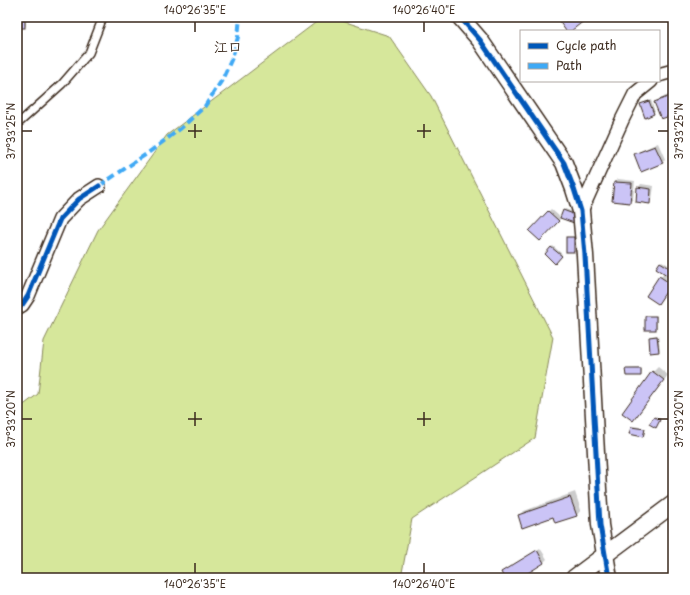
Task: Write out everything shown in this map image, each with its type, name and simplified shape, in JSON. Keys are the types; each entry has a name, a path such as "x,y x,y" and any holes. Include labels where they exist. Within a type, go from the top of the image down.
{"street":[{"path":"460,17 480,40 564,163 581,211 586,255 600,524 609,578"},
{"path":"660,75 673,71"},
{"path":"581,211 622,120 635,94 645,82"},
{"path":"17,308 22,305 28,296 60,219 79,199 99,186"},
{"path":"574,578 673,504"}],"lane":[{"path":"17,123 62,84 89,54 103,17"}],"green space":[{"path":"323,17 330,17 389,36 431,96 553,337 535,438 412,519 401,578 17,578 17,410 38,394 44,341 98,230 167,135"}],"building":[{"path":"565,17 583,17 585,20 572,30 565,30 559,21"},
{"path":"17,19 25,19 25,28 17,28"},
{"path":"673,95 673,115 661,119 654,102"},
{"path":"649,101 654,114 645,118 640,104"},
{"path":"655,146 663,163 641,172 634,154"},
{"path":"614,182 632,183 630,203 612,201"},
{"path":"637,187 651,189 650,204 636,202"},
{"path":"563,210 576,215 574,223 560,218"},
{"path":"548,211 559,221 540,241 529,231"},
{"path":"566,237 574,237 574,252 566,252"},
{"path":"551,247 562,256 555,264 545,254"},
{"path":"660,262 673,270 673,279 656,268"},
{"path":"659,276 671,284 658,304 646,296"},
{"path":"645,316 656,316 656,330 645,330"},
{"path":"657,336 659,352 650,353 649,337"},
{"path":"625,369 641,369 641,376 626,376"},
{"path":"652,371 664,380 633,421 622,413"},
{"path":"654,417 660,420 656,428 649,424"},
{"path":"631,427 645,429 643,437 629,434"},
{"path":"570,497 577,516 555,523 553,517 522,528 518,515"},
{"path":"537,550 544,563 520,578 504,578 501,572"}],"marked path":[{"path":"99,186 148,153 180,129 205,106 222,80 232,58 238,37 240,17"}],"cycle path":[{"path":"460,17 480,40 564,163 581,211 585,255 600,525 609,578"},
{"path":"17,308 22,305 28,296 60,219 79,199 99,186"}],"district":[{"name":"江口","path":"228,46"}]}
